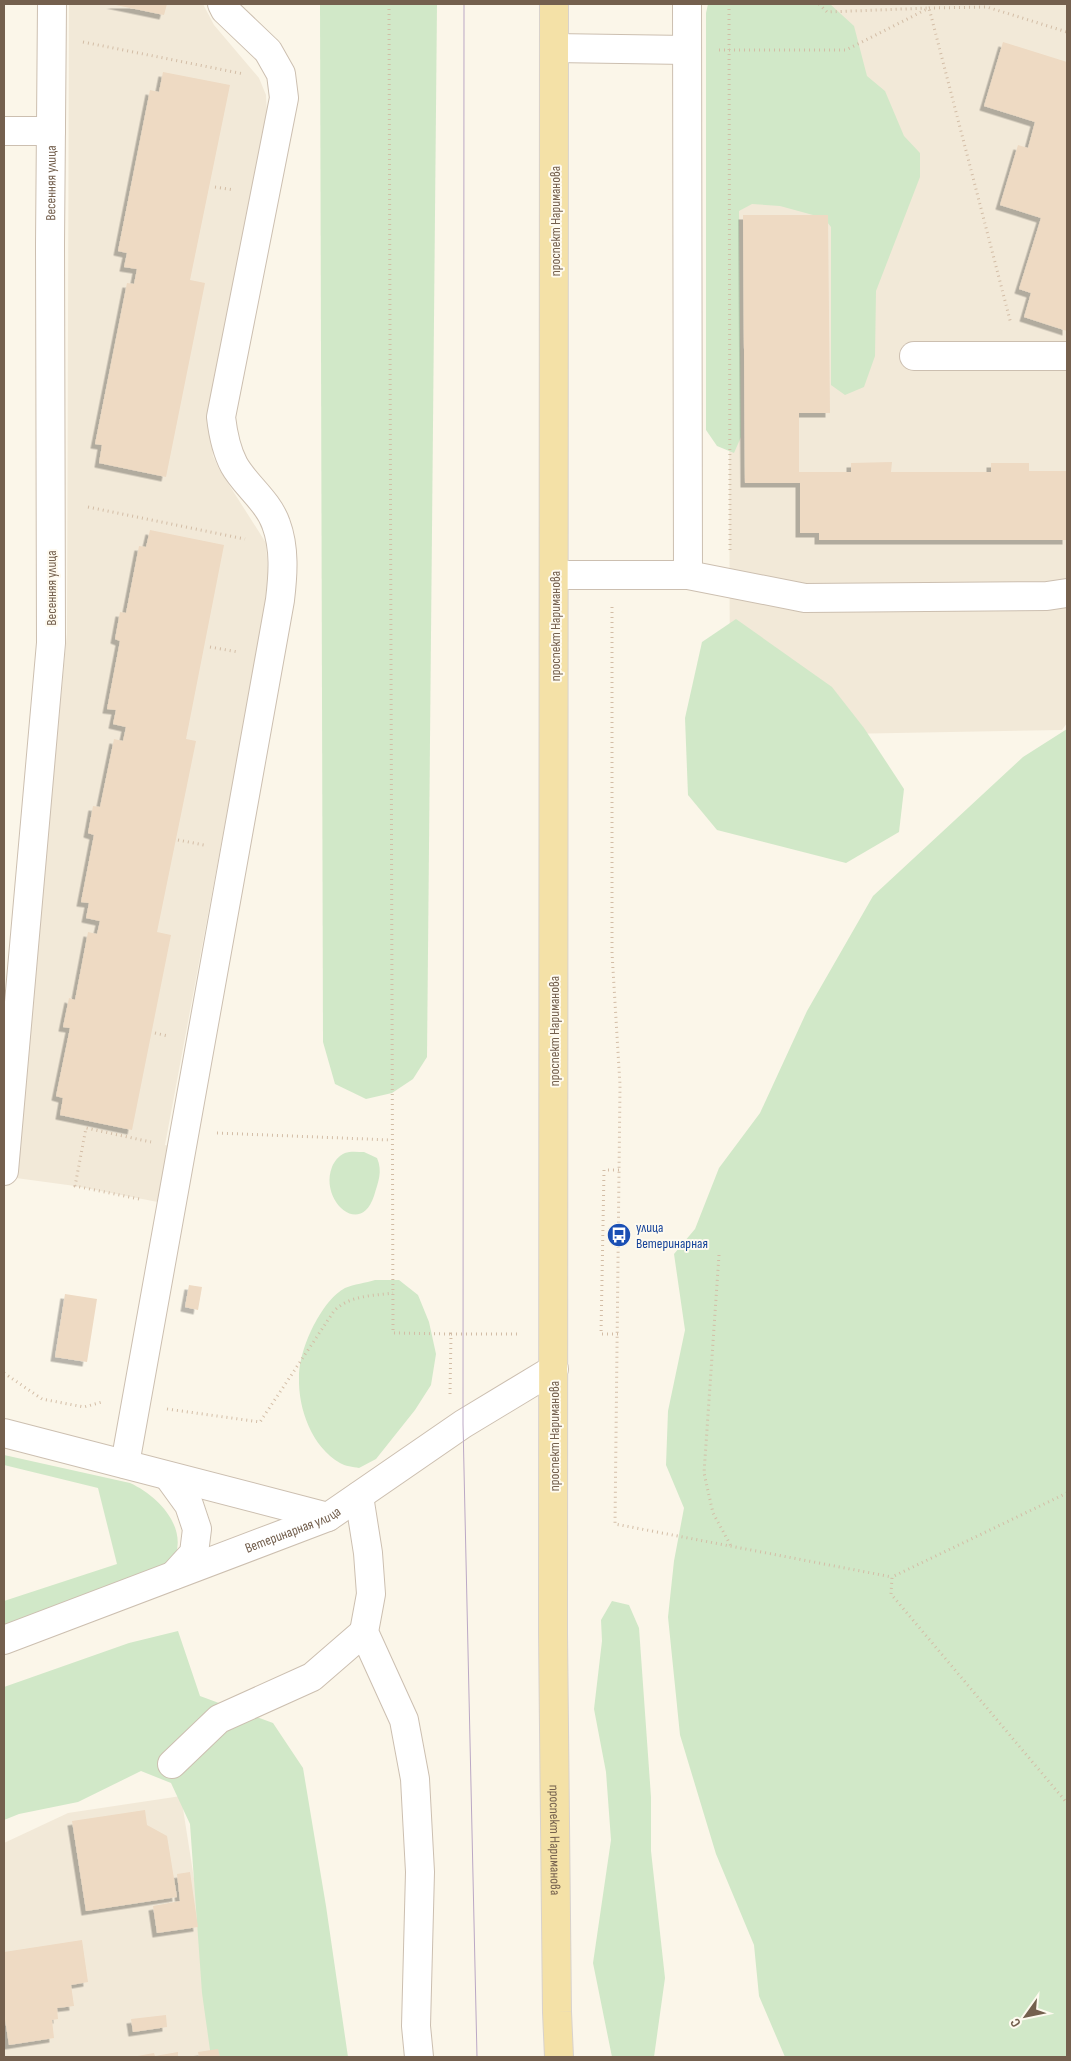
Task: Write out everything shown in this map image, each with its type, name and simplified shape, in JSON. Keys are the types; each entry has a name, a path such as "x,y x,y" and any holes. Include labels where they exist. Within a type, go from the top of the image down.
{"main road":[{"name":"проспект Нариманова","path":"554,4 553,1643 559,2057"}],"street":[{"name":"Весенняя улица","path":"4,1171 51,643 52,4"},
{"path":"125,1464 280,600 282,576 282,553 276,523 234,465 224,442 221,417 284,98 281,74 268,51 225,10 222,4"},
{"path":"687,4 688,576"},
{"path":"554,48 687,50"},
{"path":"4,131 51,131"},
{"path":"914,356 1067,356"},
{"path":"554,575 688,576 805,598 1047,596 1067,593"},
{"name":"Ветеринарная улица","path":"4,1640 328,1517 463,1424 554,1369"},
{"path":"4,1433 328,1517"},
{"path":"168,1476 189,1505 197,1529 194,1552 174,1575"},
{"path":"359,1496 368,1553 371,1594 364,1632 404,1720 415,1779 420,1872 416,2026 419,2057"},
{"path":"172,1764 219,1718 312,1677 364,1632"}],"path":[{"path":"389,4 394,1334 451,1334"},
{"path":"728,4 730,584"},
{"path":"819,4 826,12 987,8 1067,32"},
{"path":"687,50 846,50 929,8"},
{"path":"929,8 1019,356"},
{"path":"52,36 250,76"},
{"path":"88,507 247,539"},
{"path":"612,575 612,953 620,1085 615,1524 892,1577 1067,1493"},
{"path":"210,647 246,654"},
{"path":"178,840 211,846"},
{"path":"146,1200 75,1186 86,1128 156,1143"},
{"path":"184,1132 392,1140"},
{"path":"618,1334 601,1334 604,1170 619,1170"},
{"path":"719,1255 704,1473 713,1513 732,1546"},
{"path":"4,1373 42,1399 84,1407 112,1399 135,1405 260,1422 334,1310 343,1302 356,1298 394,1293"},
{"path":"892,1577 891,1594 1067,1803"}],"shaded area":[{"path":"69,4 203,4 214,25 259,78 266,95 267,116 209,417 213,456 219,469 266,543 267,598 165,1145 174,1147 163,1203 75,1186 16,1178 67,633"},
{"path":"728,4 1067,4 1067,723 1062,730 730,736"},
{"path":"181,1796 222,2057 4,2057 4,1843 68,1813"}],"green space":[{"path":"320,4 437,4 427,1057 413,1079 392,1093 366,1099 335,1084 323,1042"},
{"path":"708,4 830,4 854,26 867,76 885,91 904,136 920,153 920,177 876,291 875,356 864,387 845,395 831,385 831,227 824,218 780,206 752,204 739,211 741,437 734,453 717,446 706,430 706,13"},
{"path":"736,619 832,687 864,728 904,789 899,832 846,863 717,830 688,795 685,718 702,642"},
{"path":"1067,729 1067,2057 785,2057 759,1996 754,1945 716,1854 680,1735 668,1617 674,1561 684,1508 666,1465 668,1411 685,1330 674,1254 695,1229 719,1168 760,1113 807,1011 873,896 1023,757"},
{"path":"364,1152 377,1158 380,1168 379,1177 374,1196 368,1208 360,1214 351,1214 343,1210 336,1202 331,1191 329,1179 332,1167 340,1156 345,1153"},
{"path":"375,1280 399,1280 418,1295 429,1322 436,1354 431,1385 415,1410 376,1459 359,1468 340,1463 330,1456 314,1437 301,1402 299,1369 305,1345 312,1329 330,1300 345,1288"},
{"path":"4,1455 130,1483 141,1489 161,1505 175,1527 178,1538 177,1551 172,1563 4,1632 4,1601 117,1564 98,1488 4,1465"},
{"path":"612,1601 629,1605 639,1628 651,1797 651,1851 665,1978 654,2057 612,2057 593,1963 611,1840 606,1772 594,1709 602,1641 601,1620"},
{"path":"178,1631 200,1696 273,1723 303,1768 348,2057 211,2057 202,1993 190,1824 171,1783 141,1771 78,1802 19,1814 4,1820 4,1687 129,1643"}],"building":[{"path":"111,4 167,4 164,15"},
{"path":"1003,42 1067,62 1067,331 1024,317 1031,293 1019,289 1041,218 1000,205 1018,145 1028,148 1035,122 984,106"},
{"path":"163,72 230,85 190,280 205,283 166,477 99,463 102,445 95,444 127,283 134,284 137,269 124,267 127,253 118,251 150,90 159,92"},
{"path":"743,215 828,215 830,413 799,413 799,472 851,472 851,463 892,462 891,472 991,472 991,463 1029,463 1029,471 1067,471 1067,540 819,540 819,533 800,533 800,483 745,483"},
{"path":"150,530 224,545 186,739 196,741 157,932 171,935 132,1130 60,1115 63,1098 56,1096 70,1028 63,1027 69,998 75,1000 88,932 97,934 100,921 86,918 89,903 81,902 94,835 88,833 93,806 100,807 114,739 123,741 126,727 113,724 116,710 107,709 120,641 115,639 120,612 126,613 139,546 146,547"},
{"path":"189,1285 202,1287 198,1310 185,1307"},
{"path":"65,1294 97,1299 87,1362 55,1357"},
{"path":"145,1810 147,1825 167,1836 177,1897 86,1911 72,1821"},
{"path":"190,1872 198,1927 157,1933 153,1906 180,1901 177,1874"},
{"path":"82,1940 88,1982 71,1985 74,2006 57,2008 58,2019 52,2020 54,2038 9,2045 4,2013 4,1952"},
{"path":"166,2015 167,2027 133,2032 131,2019"},
{"path":"218,2049 220,2057 199,2057 198,2052"},
{"path":"178,2052 178,2057 132,2057 154,2053 155,2056"}],"tram line":[{"path":"464,4 463,1424 477,2057"}],"place":[{"name":"улица Ветеринарная","path":"619,1235"}]}
